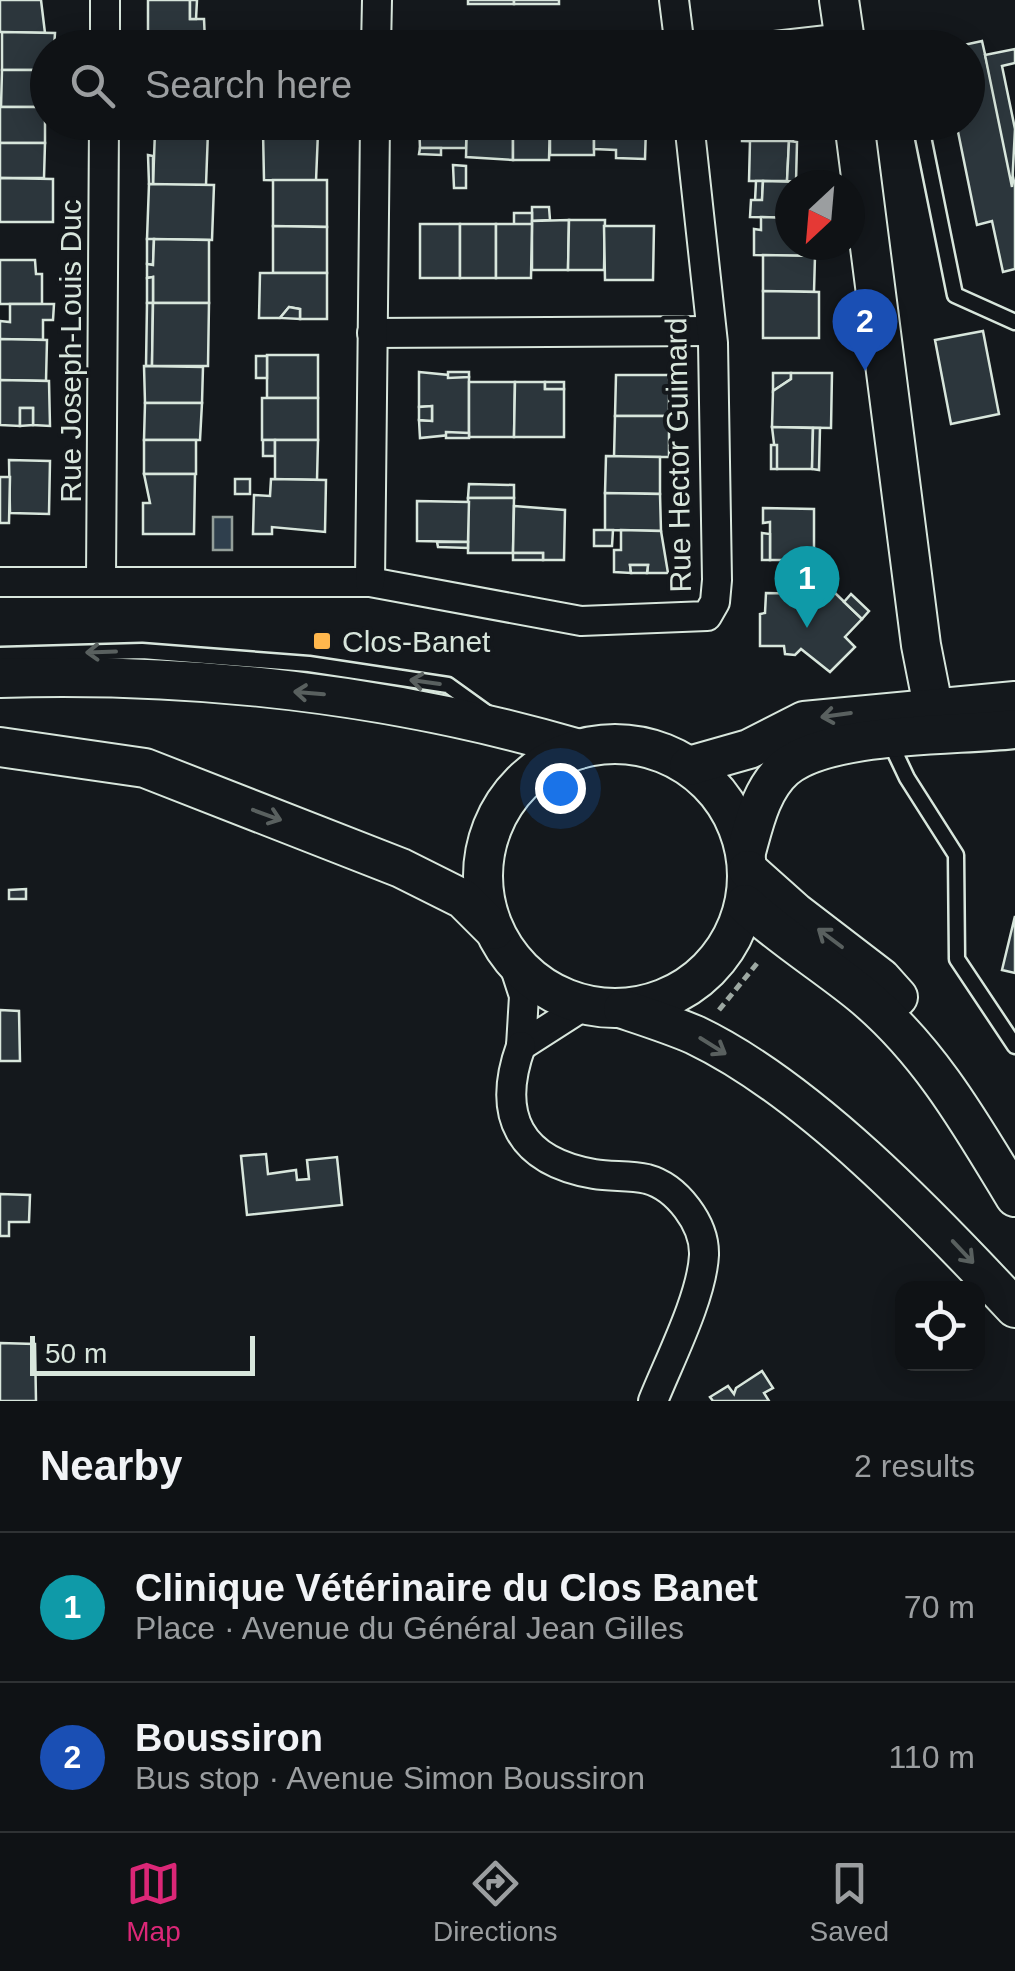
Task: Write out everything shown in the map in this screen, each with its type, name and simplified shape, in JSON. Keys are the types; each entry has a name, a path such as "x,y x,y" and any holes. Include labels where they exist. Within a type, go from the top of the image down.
{"main road":[{"path":"839,0 843,30"},
{"path":"856,140 921,645 933,706 931,724 893,738"},
{"path":"0,678 188,681 331,695 508,728 579,749"},
{"path":"689,766 749,749 804,720 1015,701"},
{"path":"0,748 144,768 341,841 462,899 533,980 585,1005 623,1008 657,1002 688,987 714,965 734,937 760,802 783,770 817,751 893,738 1015,729"},
{"path":"503,944 484,898 483,866 489,835 503,805 524,780 549,761 579,749 636,745 689,766 715,790 735,818 746,875 778,935 862,995 952,1092 1013,1188"},
{"path":"0,768 139,784 176,782"},
{"path":"623,1008 696,1036 808,1111 940,1227 1015,1308"}],"street":[{"path":"105,30 106,0"},
{"path":"376,30 377,0"},
{"path":"674,0 678,30"},
{"name":"Rue Joseph-Louis Duc","path":"101,580 104,140"},
{"path":"370,582 375,140"},
{"name":"Rue Hector Guimard","path":"0,582 370,582 581,621 707,616 716,602 717,580 711,330 691,140"},
{"path":"372,332 711,330"},
{"path":"503,944 524,996 521,1046 508,1080 512,1114 526,1139 549,1161 592,1174 650,1180 684,1201 698,1233 704,1254 700,1270 653,1401"},
{"path":"521,1046 585,1005"}],"lane":[{"path":"924,140 954,295 1015,322"},
{"path":"0,655 142,651 309,664 448,685 508,728"},
{"path":"893,738 908,778 956,855 957,960 1015,1046"}],"path":[{"path":"716,1014 761,958"}],"water":[{"path":"213,517 232,517 232,550 213,550"}],"building":[{"path":"0,0 41,0 45,30 0,32"},
{"path":"148,0 190,0 190,19 204,19 204,30 148,30"},
{"path":"190,0 197,0 196,19 190,19"},
{"path":"468,0 514,0 514,4 468,4"},
{"path":"514,0 559,0 559,4 514,4"},
{"path":"2,32 30,33 30,70 2,70"},
{"path":"1015,49 1015,63 1002,66 1015,129 1012,187 985,55"},
{"path":"985,54 1015,186 1015,269 1003,272 992,221 977,225 960,140 985,140"},
{"path":"2,70 30,70 30,107 1,107"},
{"path":"0,107 30,107 30,140 45,143 0,143"},
{"path":"155,140 208,140 206,185 153,185"},
{"path":"263,140 318,140 316,181 264,180"},
{"path":"420,140 466,140 466,148 420,148"},
{"path":"466,140 513,140 513,160 466,157"},
{"path":"513,140 550,140 549,160 513,160"},
{"path":"550,140 594,140 594,155 550,155"},
{"path":"594,140 646,140 645,159 616,158 616,150 594,149"},
{"path":"793,140 793,142 742,141"},
{"path":"750,141 789,141 788,170 775,170 775,181 749,181"},
{"path":"789,141 797,142 796,170 788,170"},
{"path":"0,143 45,143 44,178 0,178"},
{"path":"420,148 441,148 441,155 419,154"},
{"path":"148,155 153,156 153,185 149,184"},
{"path":"453,165 466,166 466,188 454,188"},
{"path":"0,178 53,179 53,222 0,222"},
{"path":"273,180 327,180 327,227 273,226"},
{"path":"756,181 763,181 762,200 755,201"},
{"path":"763,181 775,181 775,218 750,217 751,200 762,200"},
{"path":"149,184 214,185 212,240 147,239"},
{"path":"532,207 549,207 550,220 532,221"},
{"path":"514,213 532,213 532,224 514,225"},
{"path":"761,217 775,217 775,255 754,255 754,229 761,230"},
{"path":"569,220 568,270 532,270 532,221"},
{"path":"569,220 605,220 604,270 568,270"},
{"path":"420,224 460,224 460,278 420,278"},
{"path":"460,224 496,224 496,278 460,278"},
{"path":"496,224 532,224 531,278 496,278"},
{"path":"273,226 327,227 327,273 273,273"},
{"path":"604,226 654,226 653,280 605,280"},
{"path":"147,239 154,239 153,265 147,264"},
{"path":"154,239 209,240 209,303 153,303 153,277 147,278 147,264 153,265"},
{"path":"763,255 775,255 775,260 815,260 814,292 763,291"},
{"path":"0,260 35,260 36,274 42,274 42,304 0,304"},
{"path":"260,273 327,273 327,319 300,319 300,309 289,307 280,318 259,318"},
{"path":"153,277 153,303 147,303 147,278"},
{"path":"763,291 819,292 819,338 763,338"},
{"path":"147,303 153,303 152,366 146,366"},
{"path":"153,303 209,303 208,366 152,366"},
{"path":"10,304 54,304 53,320 43,320 43,340 0,339 0,321 10,322"},
{"path":"289,307 300,309 300,319 280,318"},
{"path":"983,331 999,414 951,424 935,340"},
{"path":"0,339 47,340 46,381 0,380"},
{"path":"267,355 318,355 318,398 267,398"},
{"path":"256,356 267,356 267,378 256,378"},
{"path":"144,366 203,367 202,403 145,403"},
{"path":"419,372 469,377 469,433 420,438 419,420 432,421 432,406 419,407"},
{"path":"448,372 469,372 469,377 448,378"},
{"path":"773,373 791,373 791,379 773,391"},
{"path":"791,373 832,373 831,428 772,427 773,391 791,379"},
{"path":"616,375 669,375 669,416 615,416"},
{"path":"0,380 49,381 50,426 33,425 33,408 20,408 20,426 0,425"},
{"path":"469,382 515,382 514,437 469,437"},
{"path":"515,382 545,382 545,389 564,389 564,437 514,437"},
{"path":"545,382 564,382 564,389 545,389"},
{"path":"262,398 318,398 318,440 262,440"},
{"path":"145,403 202,403 200,440 144,440"},
{"path":"432,406 432,421 419,420 419,407"},
{"path":"20,408 33,408 33,425 20,426"},
{"path":"615,416 669,416 669,457 614,457"},
{"path":"772,427 813,428 812,469 777,469"},
{"path":"813,428 820,428 819,470 812,469"},
{"path":"446,432 469,433 469,438 446,438"},
{"path":"144,440 196,440 196,474 144,474"},
{"path":"263,440 275,440 275,456 263,456"},
{"path":"275,440 318,440 317,480 275,479"},
{"path":"771,445 777,445 777,469 771,469"},
{"path":"606,456 660,457 660,494 605,493"},
{"path":"9,460 50,461 49,514 10,513"},
{"path":"144,474 195,474 194,534 143,534 143,503 150,503"},
{"path":"0,477 10,477 9,523 0,523"},
{"path":"235,479 250,479 250,494 235,494"},
{"path":"271,479 326,480 325,532 272,527 272,534 253,534 254,495 270,496"},
{"path":"469,484 514,485 514,498 468,498"},
{"path":"605,493 660,494 661,531 605,530"},
{"path":"468,498 514,498 513,553 468,553"},
{"path":"417,501 469,502 468,542 417,541"},
{"path":"514,506 565,510 564,560 543,560 543,553 513,553"},
{"path":"763,508 814,509 814,560 770,560 770,522 763,523"},
{"path":"594,530 613,530 612,546 594,546"},
{"path":"621,530 661,531 668,573 647,573 648,565 630,565 631,573 614,572 614,550 621,550"},
{"path":"762,533 770,534 770,560 762,560"},
{"path":"437,542 468,542 468,548 438,547"},
{"path":"513,553 543,553 543,560 513,560"},
{"path":"630,565 648,565 647,573 631,573"},
{"path":"834,592 862,619 845,637 855,647 830,672 801,649 795,655 785,654 784,646 760,646 760,614 765,613 766,593 819,594 827,600"},
{"path":"851,594 869,611 862,619 844,602"},
{"path":"26,889 26,899 9,899 9,890"},
{"path":"1015,916 1015,973 1002,970"},
{"path":"0,1010 19,1011 20,1061 0,1061"},
{"path":"266,1154 268,1174 296,1170 297,1180 309,1179 307,1160 337,1157 342,1205 247,1215 241,1156"},
{"path":"0,1194 30,1195 29,1222 9,1222 9,1236 0,1236"},
{"path":"0,1343 35,1344 36,1401 0,1401"},
{"path":"762,1371 773,1388 764,1393 769,1401 713,1401 710,1397 728,1386 734,1394 736,1388"}],"place":[{"name":"Boussiron","path":"865,371"},
{"name":"Clinique Vétérinaire du Clos Banet","path":"807,628"},
{"name":"Clos-Banet","path":"322,641"}]}
